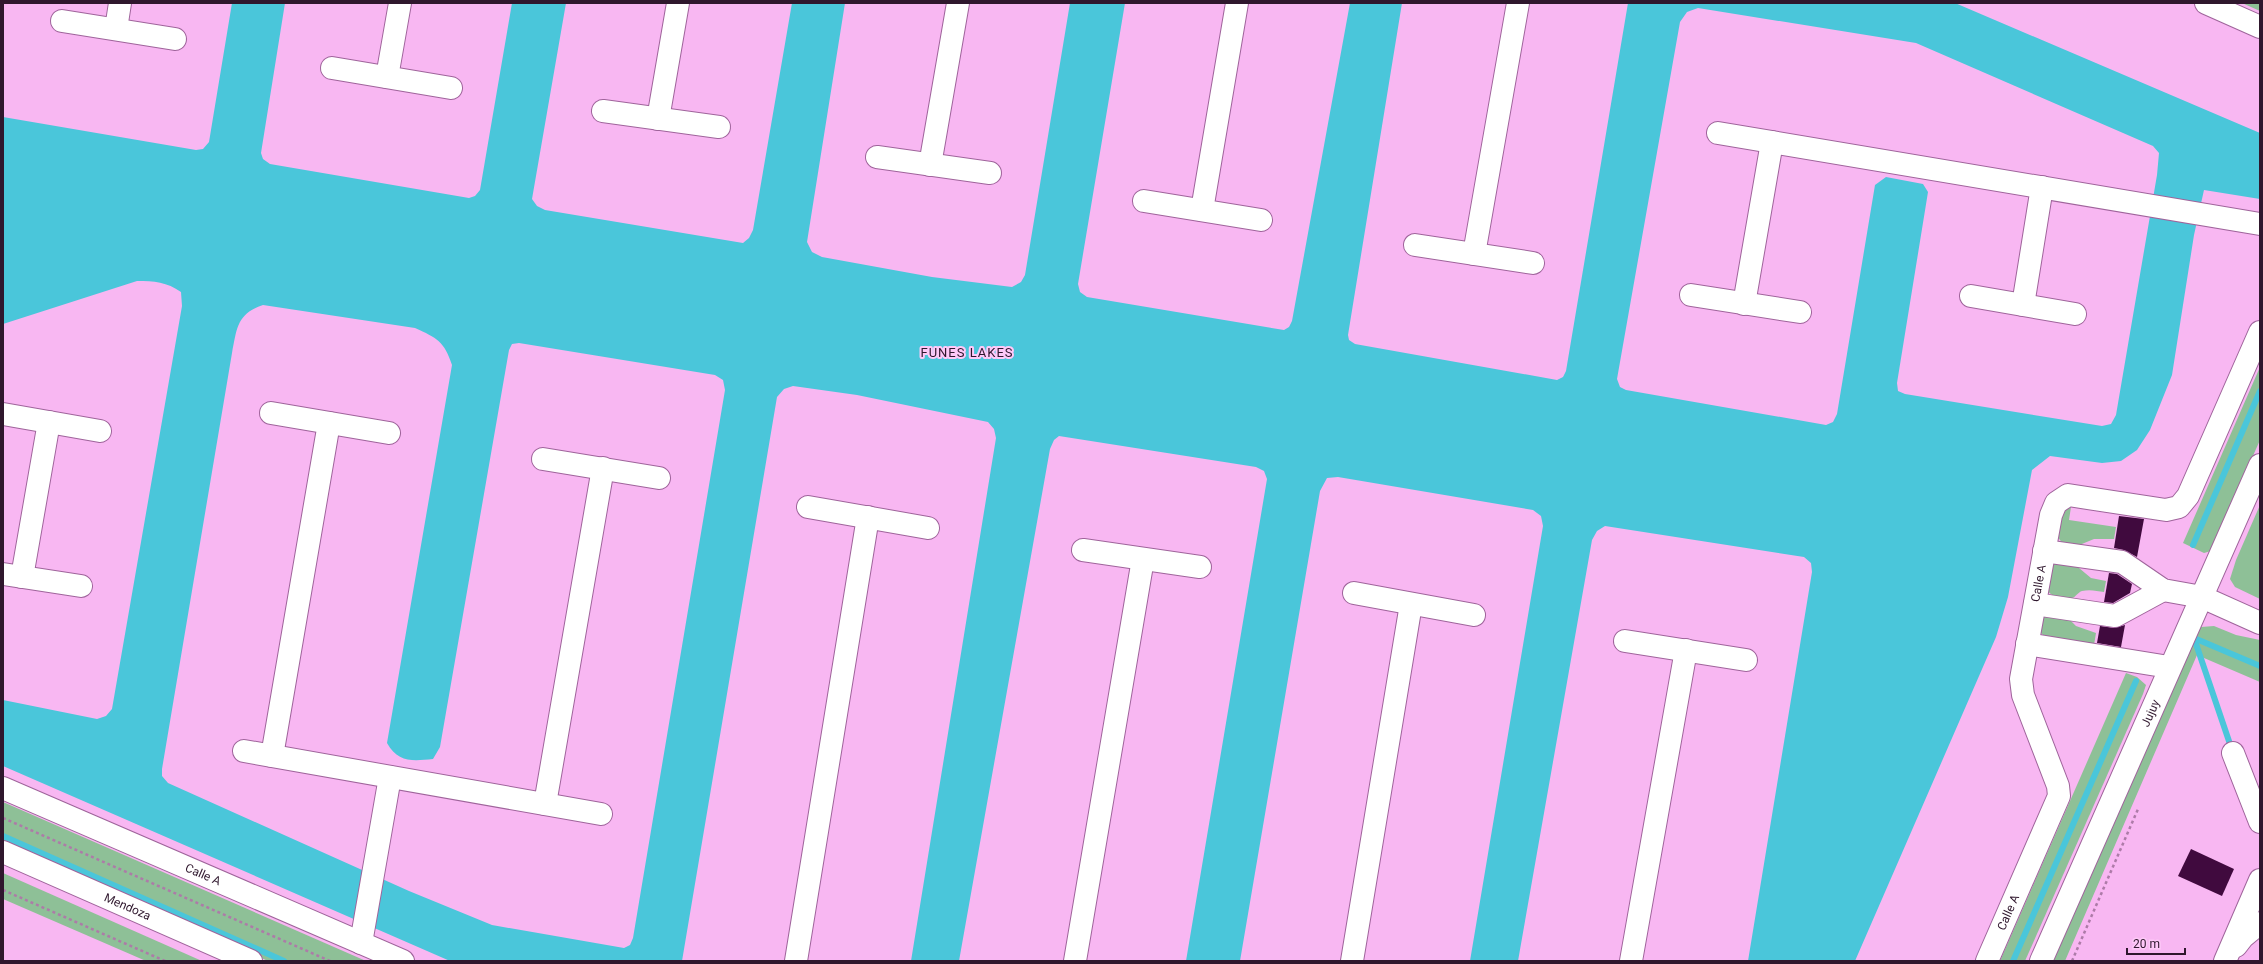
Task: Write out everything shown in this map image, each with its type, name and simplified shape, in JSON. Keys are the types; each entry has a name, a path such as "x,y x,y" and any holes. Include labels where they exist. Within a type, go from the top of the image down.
{"street":[{"path":"116,29 120,3"},
{"path":"387,77 400,3"},
{"path":"658,119 678,3"},
{"path":"930,165 958,3"},
{"path":"1202,210 1237,3"},
{"path":"1474,254 1518,3"},
{"path":"2206,3 2260,27"},
{"path":"62,21 175,39"},
{"path":"332,68 451,88"},
{"path":"603,111 719,127"},
{"path":"1718,134 2260,224"},
{"path":"1744,304 1772,142"},
{"path":"877,157 990,173"},
{"path":"2023,305 2042,188"},
{"path":"1144,201 1261,220"},
{"path":"1415,245 1533,263"},
{"path":"1691,295 1800,312"},
{"path":"1971,296 2075,314"},
{"name":"Calle A","path":"1987,961 2059,796 2058,786 2023,695 2021,679 2051,515 2056,503 2068,495 2166,510 2179,507 2188,496 2260,332"},
{"path":"271,413 389,433"},
{"path":"3,414 100,431"},
{"path":"49,422 12,576 81,586"},
{"path":"272,756 329,423"},
{"path":"543,459 659,478"},
{"name":"Jujuy","path":"2041,961 2169,667 2202,597 2260,465"},
{"path":"545,804 603,468"},
{"path":"808,506 928,528"},
{"path":"796,961 868,517"},
{"path":"1083,550 1200,567"},
{"path":"2044,551 2122,562 2163,590 2202,597 2260,622"},
{"path":"1075,961 1143,559"},
{"path":"2034,604 2115,616 2163,590"},
{"path":"1354,593 1474,615"},
{"path":"1352,961 1411,604"},
{"path":"1625,641 1746,660"},
{"path":"2027,644 2169,667"},
{"path":"1631,961 1686,650"},
{"path":"244,751 601,814"},
{"path":"2233,753 2260,822"},
{"path":"361,943 390,777"},
{"name":"Calle A","path":"3,788 403,961"},
{"name":"Mendoza","path":"3,852 251,961"},
{"path":"2225,961 2260,880"},
{"path":"2225,961 2243,937 2260,923"}],"path":[{"path":"2072,961 2138,809"},
{"path":"3,818 330,961"},
{"path":"3,890 165,961"}],"shaded area":[{"path":"232,3 285,3 261,153 263,159 270,164 469,198 475,196 480,190 512,3 566,3 532,199 537,206 545,210 743,243 749,238 753,230 792,3 845,3 807,242 812,252 822,257 932,277 1012,287 1021,282 1025,275 1070,3 1125,3 1078,284 1080,292 1087,297 1284,330 1289,327 1292,321 1350,3 1402,3 1348,335 1349,340 1355,344 1557,380 1563,377 1566,371 1628,3 1955,3 2260,133 2260,199 2204,190 2194,235 2172,375 2150,430 2137,450 2121,461 2102,463 2050,456 2032,470 2008,597 1996,637 1855,961 1748,961 1812,572 1811,563 1804,557 1605,526 1597,531 1592,540 1518,961 1470,961 1543,526 1541,516 1533,510 1338,477 1327,478 1320,491 1240,961 1186,961 1267,479 1264,471 1256,467 1059,436 1054,440 1050,449 959,961 911,961 996,438 994,429 988,422 857,395 793,386 784,389 777,397 682,961 450,961 3,766 3,700 97,719 106,716 112,709 182,306 181,292 171,286 149,281 137,281 3,324 3,117 196,150 203,149 209,142","holes":["1698,8 1916,43 2153,146 2159,153 2157,175 2116,415 2111,424 2102,426 1905,394 1898,391 1897,383 1928,192 1923,184 1886,177 1875,185 1837,414 1833,422 1826,425 1626,390 1620,387 1617,379 1680,22 1687,12","263,305 415,328 439,341 446,350 452,365 387,743 391,750 396,754 413,760 433,759 440,747 509,350 512,344 519,343 715,375 723,380 725,390 633,938 630,945 624,948 492,925 409,891 168,783 162,776 235,336 243,318 254,309"]},
{"path":"2242,3 2260,3 2260,11"},
{"path":"2260,367 2260,440 2211,551 2204,553 2183,543"},
{"path":"2260,505 2260,599 2235,587 2230,579 2236,560"},
{"path":"2071,507 2069,520 2116,527 2114,539 2094,539 2077,546 2063,544 2057,536 2061,513"},
{"path":"2057,561 2073,563 2091,578 2106,581 2104,592 2085,590 2069,599 2058,598 2052,595 2047,590 2052,565"},
{"path":"2046,614 2070,620 2076,626 2096,633 2094,645 2045,637 2040,632 2042,618"},
{"path":"2214,626 2236,635 2260,640 2260,682 2197,655 2065,961 2051,961 2193,632 2201,627"},
{"path":"2126,673 2137,677 2146,685 2143,694 2025,961 2000,961"},
{"path":"3,802 366,961 268,961 3,844"},
{"path":"3,873 202,961 146,961 3,899"}],"building":[{"path":"2119,516 2144,519 2137,557 2124,550 2114,548"},
{"path":"2109,573 2117,574 2132,584 2130,593 2113,603 2104,602"},
{"path":"2125,625 2121,647 2097,643 2100,626 2114,628"},
{"path":"2191,849 2234,869 2222,896 2178,876"}],"waterway":[{"path":"2193,545 2260,391"},
{"path":"2194,638 2232,750"},
{"path":"2194,638 2260,666"},
{"path":"2013,961 2136,681"},
{"path":"3,836 284,961"}],"district":[{"name":"FUNES LAKES","path":"967,352"}]}
